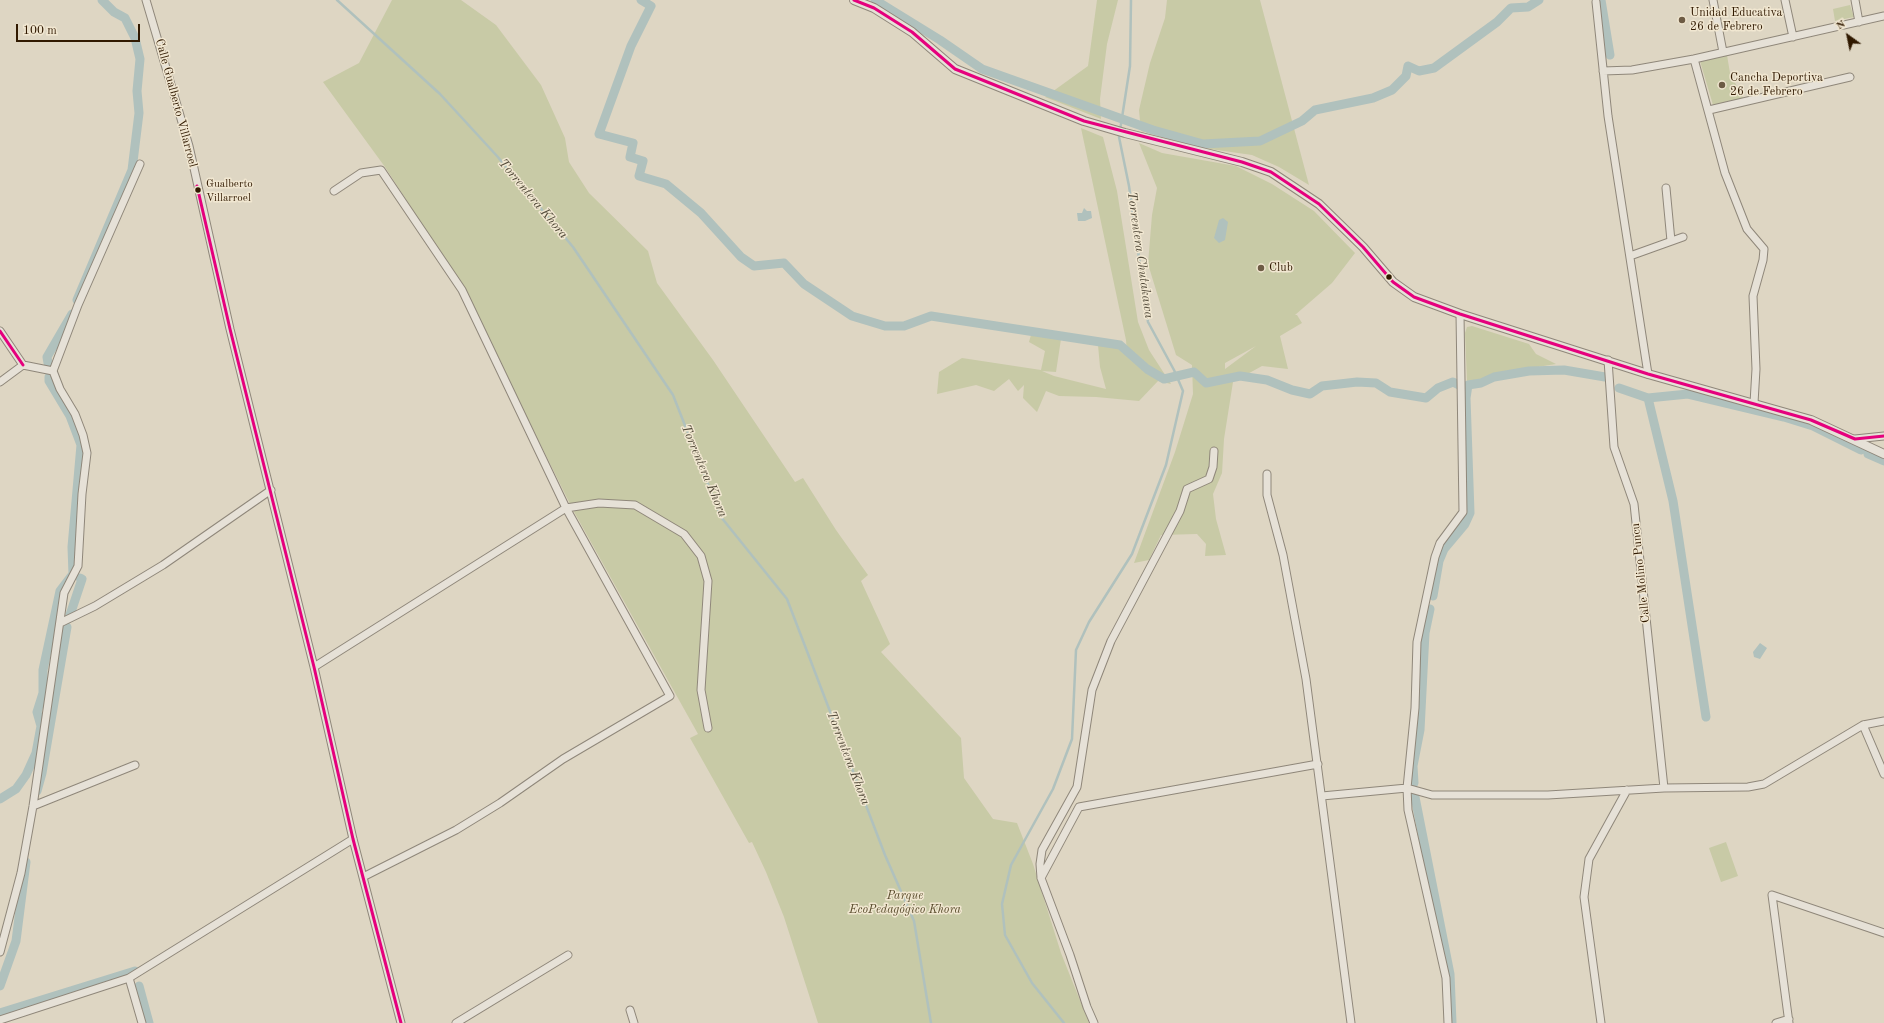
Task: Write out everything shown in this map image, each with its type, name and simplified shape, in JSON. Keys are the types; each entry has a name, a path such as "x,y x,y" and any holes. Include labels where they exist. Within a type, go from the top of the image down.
{"street":[{"name":"Calle Gualberto Villarroel","path":"146,0 188,146 230,329 314,667 353,839 401,1023"},
{"path":"854,0 874,8 912,32 955,70 1084,121 1125,133 1242,162 1271,172 1319,204 1364,247 1393,282 1414,297 1460,314 1648,374 1811,420 1884,454"},
{"path":"1713,0 1723,52"},
{"path":"1785,0 1793,36"},
{"path":"1855,0 1859,22"},
{"path":"1596,2 1608,116 1648,374"},
{"path":"1603,71 1632,70 1694,59 1884,16"},
{"path":"1694,59 1709,110 1724,173 1748,230 1764,249 1753,296 1756,369 1754,403"},
{"path":"1709,110 1850,77"},
{"path":"0,952 21,872 33,806 64,593 78,566 82,494 87,453 83,435 75,414 60,389 53,371 78,305 140,164"},
{"path":"334,191 361,173 381,170 462,290 566,508 670,696 563,759 500,803 456,830 363,877"},
{"path":"1666,188 1671,241"},
{"path":"1630,256 1683,237"},
{"path":"1448,1023 1446,978 1408,810 1407,788 1415,708 1417,642 1435,557 1440,543 1463,512 1460,314"},
{"path":"0,332 23,365 53,371"},
{"name":"Calle Molino Puncu","path":"1608,360 1614,447 1634,504 1664,788"},
{"path":"0,382 23,365"},
{"path":"1854,439 1884,436"},
{"path":"1094,1023 1041,878 1040,864 1042,850 1077,787 1092,690 1111,641 1177,518 1187,489 1209,479 1213,467 1214,451"},
{"path":"1267,474 1267,495 1283,555 1306,679 1351,1023"},
{"path":"60,623 95,606 163,565 271,490"},
{"path":"314,667 566,508 599,503 635,505 684,534 701,556 708,581 707,612 702,648 701,690 708,728"},
{"path":"1322,796 1407,788 1432,795 1548,795 1664,788 1748,787 1764,784 1863,725 1884,722"},
{"path":"1863,725 1884,774"},
{"path":"1041,878 1078,807 1318,764"},
{"path":"33,806 135,765"},
{"path":"1601,1023 1584,897 1589,860 1627,790"},
{"path":"0,1020 130,978 353,839"},
{"path":"1776,1023 1789,1021 1772,895 1884,933"},
{"path":"456,1023 568,955"},
{"path":"130,978 142,1023"},
{"path":"630,1010 634,1023"}],"green space":[{"name":"Parque EcoPedagógico Khora","path":"392,0 461,0 496,25 541,85 565,138 569,162 589,193 648,251 657,283 713,360 795,482 803,478 836,530 868,575 861,581 890,644 881,652 961,738 964,778 993,819 1017,823 1033,864 1061,953 1089,1023 818,1023 784,917 766,872 752,842 749,843 690,738 698,734 573,510 463,288 385,167 323,82 359,63"},
{"path":"1097,0 1118,0 1107,44 1100,99 1101,119 1045,97 1088,66"},
{"path":"1167,0 1260,0 1309,185 1279,167 1252,155 1203,148 1141,131 1139,110 1150,63 1165,18"},
{"path":"1850,5 1854,17 1835,21 1833,9"},
{"name":"Cancha Deportiva 26 de Febrero","path":"1727,55 1730,73 1743,98 1713,105 1700,61"},
{"path":"1081,128 1103,137 1117,191 1138,322 1149,350 1171,384 1158,381 1139,401 1096,397 1059,396 1046,391 1037,412 1023,398 1024,385 1018,391 1009,379 994,391 976,385 937,394 939,372 962,358 1041,370 1045,351 1029,342 1031,335 1061,339 1056,372 1042,371 1054,376 1106,389 1100,367 1098,345 1121,349 1127,353 1126,340"},
{"path":"1139,143 1162,153 1236,166 1272,184 1314,211 1355,253 1332,283 1295,315 1297,315 1302,323 1280,336 1288,369 1262,366 1233,382 1224,439 1222,473 1213,494 1216,519 1226,555 1205,556 1206,544 1197,534 1161,535 1149,560 1134,563 1175,452 1193,394 1192,365 1176,355 1148,264 1152,215 1157,188","holes":["1256,346 1225,369 1225,363"]},
{"path":"1472,326 1529,344 1536,354 1556,364 1493,374 1478,380 1467,381 1465,333 1467,327"},
{"path":"1726,842 1738,876 1721,882 1709,848"}],"shaded area":[{"path":"1084,208 1087,211 1091,211 1092,218 1085,221 1078,221 1077,213 1082,213"},
{"path":"1223,218 1228,222 1225,240 1219,243 1214,238 1219,220"},
{"path":"1760,643 1767,648 1760,659 1754,657 1753,652"}],"waterway":[{"path":"77,300 132,170 139,113 137,91 140,59 135,38 125,18 114,12 102,0"},
{"name":"Torrentera Khora","path":"337,0 440,94 497,156 573,247 673,395 721,517 787,599 885,855 914,921 931,1023"},
{"path":"641,0 651,6 631,46 599,134 633,143 630,157 643,161 639,176 666,184 701,213 741,257 754,266 784,263 804,284 852,316 885,326 904,326 931,316 1120,345 1147,369 1164,379 1194,372 1206,383 1240,376 1267,380 1292,390 1310,394 1322,386 1357,382 1376,383 1390,392 1426,398 1438,388 1453,382 1459,385"},
{"path":"875,0 940,40 982,69 1153,130 1203,144 1260,141 1302,121 1315,110 1373,98 1392,90 1406,76 1408,66 1419,71 1434,68 1497,22 1511,8 1528,7 1539,0"},
{"name":"Torrentera Chutakawa","path":"1064,1023 1032,983 1005,935 1002,904 1011,865 1053,789 1072,739 1076,650 1089,622 1132,554 1166,465 1183,391 1174,370 1148,322 1129,186 1119,137 1130,66 1131,0"},
{"path":"1601,0 1610,55"},
{"path":"48,363 47,357 72,314"},
{"path":"1433,596 1439,561 1444,549 1465,524 1470,513 1466,398 1468,385 1481,383 1494,377 1529,371 1564,370 1605,377"},
{"path":"0,799 16,789 26,775 36,753 41,726 37,712 43,693 43,670 60,591 73,574 72,547 81,445 70,416 49,381 49,377"},
{"path":"1619,388 1648,398 1688,394 1784,417 1813,426 1861,450"},
{"path":"1648,398 1673,501 1706,717"},
{"path":"1868,454 1884,461"},
{"path":"69,618 82,579 80,578"},
{"path":"1414,783 1413,766 1420,730 1425,633 1430,609"},
{"path":"37,791 42,773 67,627"},
{"path":"1415,797 1450,974 1452,1023"},
{"path":"0,986 16,941 26,862"},
{"path":"0,1013 135,971 135,973"},
{"path":"139,986 149,1023"}],"transit line":[{"path":"854,0 874,8 912,32 955,69 1084,121 1242,162 1271,172 1319,204 1363,247 1393,282 1414,297 1460,314 1648,374 1811,420 1855,439 1884,436"},
{"path":"197,186 230,329 314,667 353,839 401,1023"},
{"path":"0,331 23,365"}],"place":[{"name":"Unidad Educativa 26 de Febrero","path":"1682,20"},
{"name":"Cancha Deportiva 26 de Febrero","path":"1722,85"},
{"name":"Gualberto Villarroel","path":"198,190"},
{"name":"Club","path":"1261,268"}]}
